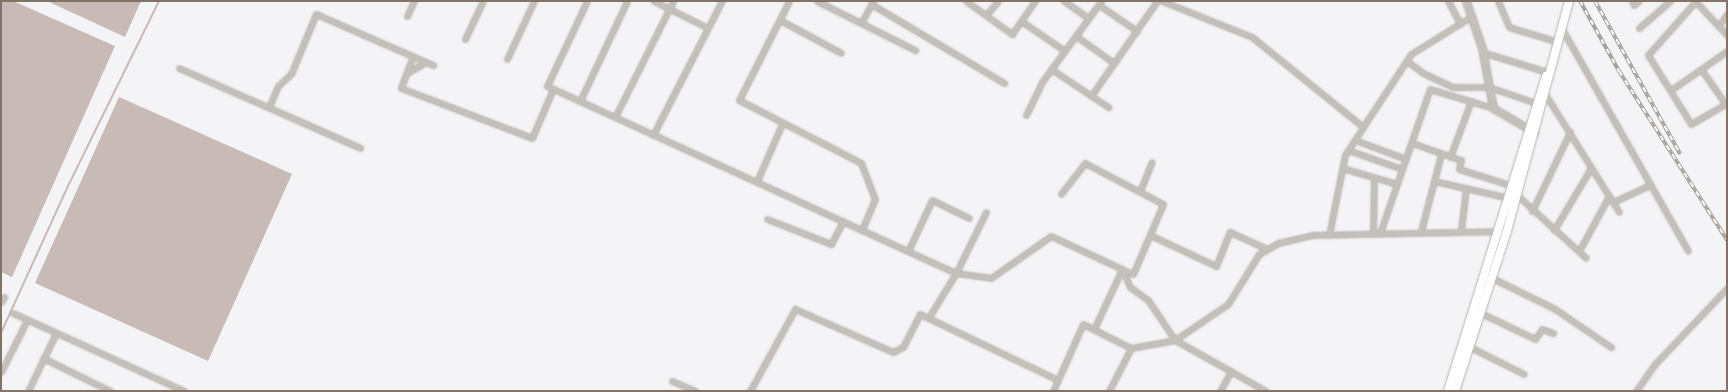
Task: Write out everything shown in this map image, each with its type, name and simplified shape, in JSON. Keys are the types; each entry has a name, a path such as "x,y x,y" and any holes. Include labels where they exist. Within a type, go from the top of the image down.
{"main road":[{"path":"1513,197 1513,186 1545,94 1569,1"},
{"path":"1448,391 1489,276 1532,131 1536,103 1558,44"},
{"path":"1455,391 1481,313 1489,276"}],"street":[{"path":"407,16 414,1"},
{"path":"465,39 482,1"},
{"path":"506,59 534,1"},
{"path":"587,1 547,86 956,272 991,278 1051,236 1133,274 1163,204 1085,163 1061,194"},
{"path":"580,101 627,1"},
{"path":"654,1 708,28"},
{"path":"616,118 673,1"},
{"path":"654,135 722,1"},
{"path":"789,1 739,100 860,163 876,199 862,230"},
{"path":"818,1 915,50"},
{"path":"966,1 1012,34 1035,1"},
{"path":"986,15 998,1"},
{"path":"1064,1 1088,18"},
{"path":"1091,96 1157,1"},
{"path":"1163,1 1252,37 1363,127"},
{"path":"1448,1 1460,24"},
{"path":"1466,1 1482,52 1493,108"},
{"path":"1498,1 1509,27 1558,44"},
{"path":"1632,1 1634,5 1639,1"},
{"path":"1639,28 1670,1"},
{"path":"861,23 872,2 1004,83"},
{"path":"1701,69 1726,104 1691,124 1648,55 1695,2 1727,35"},
{"path":"1026,115 1051,69 1100,3 1137,31"},
{"path":"269,107 278,86 290,74 316,14 433,65"},
{"path":"1718,25 1727,14"},
{"path":"1329,235 1342,168 1348,150 1363,127 1411,54 1472,16"},
{"path":"780,20 841,53"},
{"path":"1021,21 1065,51"},
{"path":"1561,29 1688,251"},
{"path":"1076,36 1114,64"},
{"path":"1671,90 1727,50"},
{"path":"1482,52 1547,72"},
{"path":"413,56 401,88 532,138 553,89"},
{"path":"1407,61 1423,73 1453,86 1489,87 1536,103"},
{"path":"407,73 426,62"},
{"path":"179,68 360,148"},
{"path":"1051,69 1108,108"},
{"path":"1380,233 1430,89 1493,108 1532,131"},
{"path":"1545,94 1619,212"},
{"path":"1450,157 1471,101"},
{"path":"757,181 782,124"},
{"path":"1532,210 1570,132"},
{"path":"1355,140 1406,159"},
{"path":"1412,143 1461,160 1458,169 1513,186"},
{"path":"1348,150 1402,169"},
{"path":"1420,231 1441,154"},
{"path":"1140,192 1152,162"},
{"path":"1342,168 1397,184"},
{"path":"1554,230 1591,168"},
{"path":"1373,233 1374,178"},
{"path":"1434,181 1513,197 1532,210 1586,258"},
{"path":"1613,202 1650,185"},
{"path":"1461,230 1466,188"},
{"path":"1579,251 1609,196"},
{"path":"908,251 932,200 969,218"},
{"path":"929,317 956,272 986,212"},
{"path":"767,219 831,244 843,221"},
{"path":"1053,391 1083,324 1131,348 1175,340 1228,304 1246,270 1267,249 1278,243 1329,235 1461,230 1503,231"},
{"path":"1150,235 1216,266 1230,232 1267,249"},
{"path":"1094,330 1122,268"},
{"path":"1122,268 1130,287 1148,300 1175,340 1266,391"},
{"path":"1489,276 1555,309 1611,347"},
{"path":"1636,391 1654,365 1727,288"},
{"path":"750,391 795,309 893,352 903,347 920,314 1058,380"},
{"path":"13,313 184,391"},
{"path":"1481,313 1535,339 1542,328 1554,333"},
{"path":"1,372 27,320"},
{"path":"28,391 56,333"},
{"path":"1470,346 1524,374"},
{"path":"1109,391 1131,348"},
{"path":"43,358 110,391"},
{"path":"1220,391 1231,371"},
{"path":"672,381 694,391"}],"shaded area":[{"path":"1,1 13,1 115,46 12,277 1,272"},
{"path":"47,1 141,1 125,37"},
{"path":"119,97 292,174 208,361 35,283"}],"waterway":[{"path":"1,333 69,184 159,1"}],"railway":[{"path":"1580,1 1619,71 1727,240"},
{"path":"1595,1 1680,154"}]}
